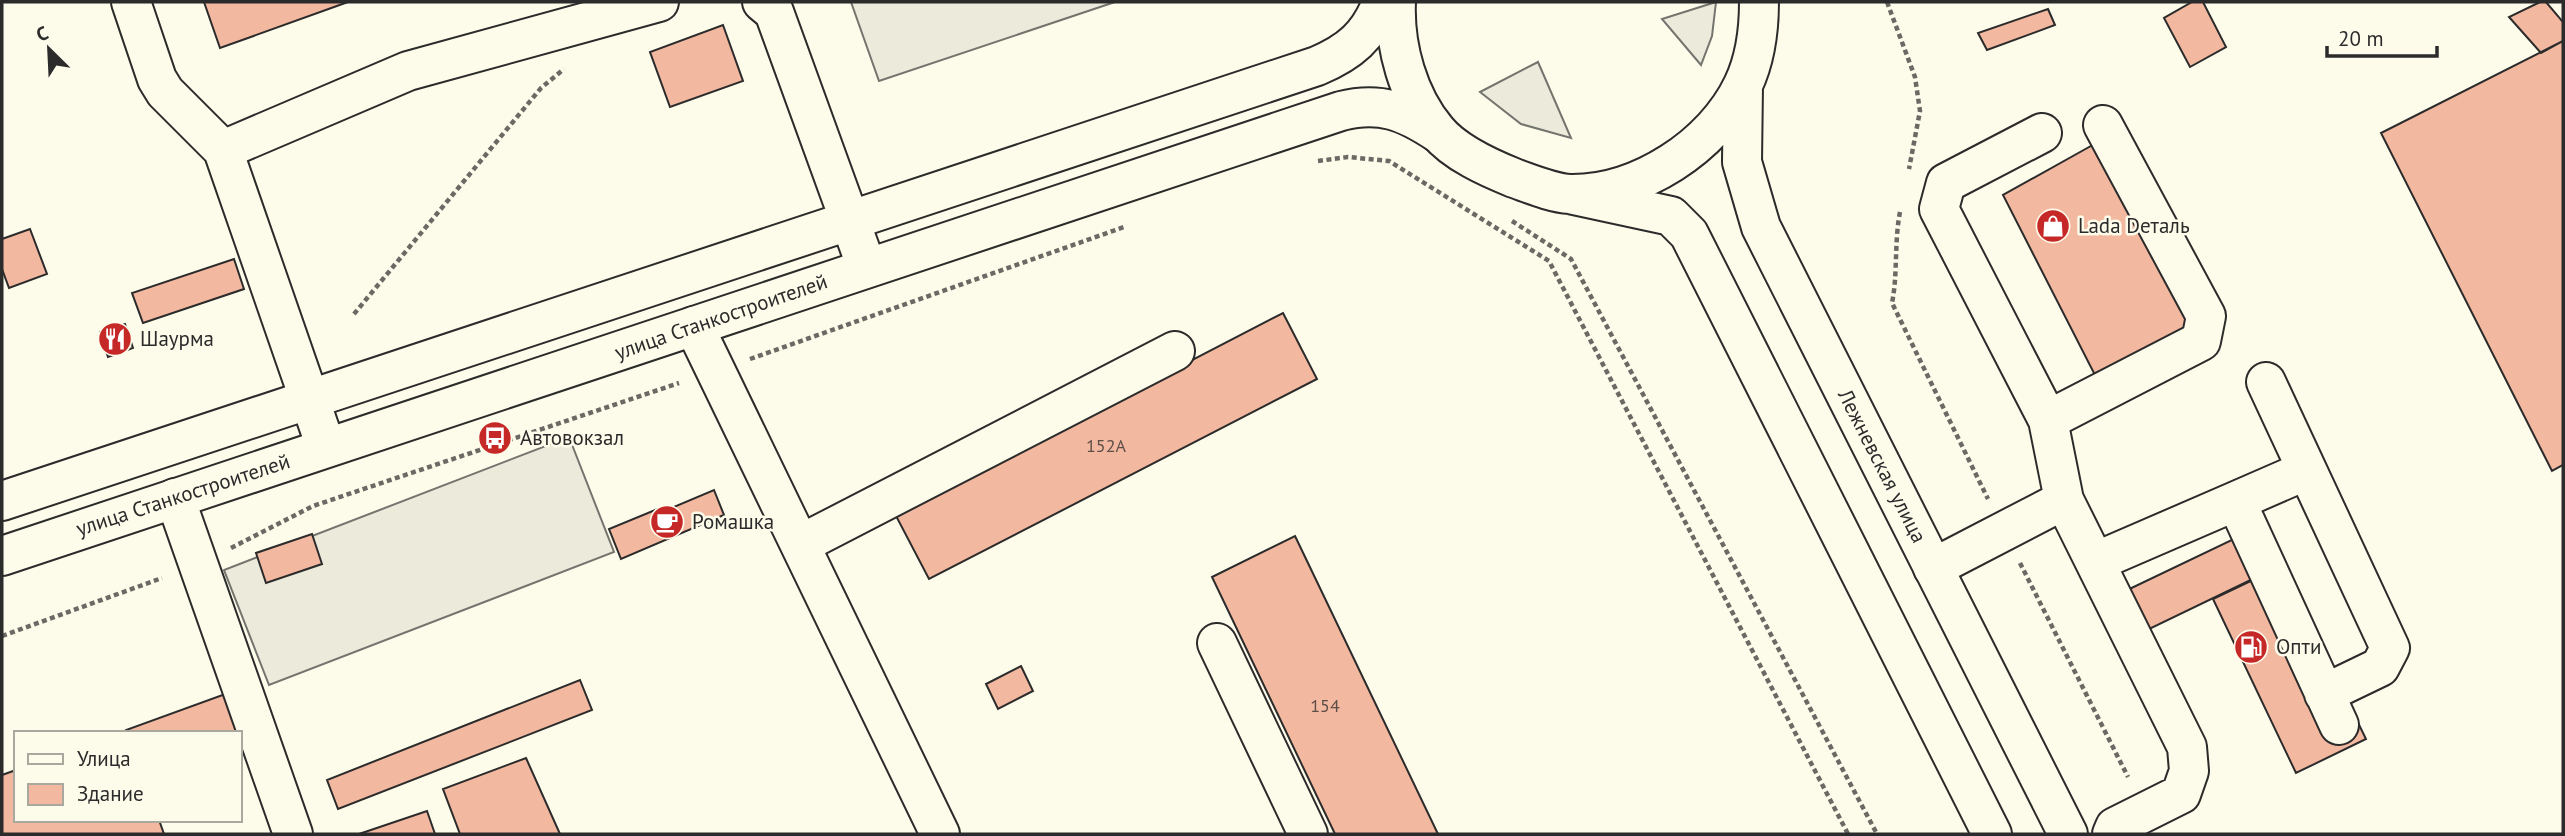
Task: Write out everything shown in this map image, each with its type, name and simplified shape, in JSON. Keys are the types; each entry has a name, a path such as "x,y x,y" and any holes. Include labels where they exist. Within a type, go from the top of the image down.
{"main road":[{"path":"131,2 157,79 195,125 223,150 326,447"},
{"path":"223,150 408,71 659,2"},
{"path":"762,2 774,12 867,268"},
{"path":"2,501 1317,66 1337,58 1362,40 1373,25 1382,2"},
{"path":"1396,2 1397,36 1403,62 1423,111 1438,133"},
{"path":"1570,194 1605,189 1639,179 1671,163 1699,141 1724,116 1743,85 1761,8"},
{"name":"Лежневская улица","path":"1743,85 1742,162 1762,227 2068,834"},
{"name":"улица Станкостроителей","path":"2,556 1359,106 1376,105 1400,110 1468,155 1500,172 1570,194"},
{"path":"2048,420 2201,341 2206,316 2103,125"},
{"path":"2042,133 1946,183 1939,209 2048,420 2064,500 2187,747 2189,771 2181,794 2115,827 2112,834"},
{"path":"1570,194 1671,215 1689,234 1992,834"},
{"path":"694,326 940,834"},
{"path":"801,544 1175,351"},
{"path":"2236,501 2332,709 2379,667 2390,648 2266,382"},
{"path":"2095,562 2307,470"},
{"path":"175,498 293,834"},
{"path":"1933,568 2064,500"},
{"path":"1217,643 1308,834"}],"path":[{"path":"1887,2 1915,77 1920,111 1908,174"},
{"path":"354,314 541,88 573,61"},
{"path":"1315,162 1348,157 1389,161 1549,261 1848,834"},
{"path":"1897,277 1896,237 1903,199"},
{"path":"1503,215 1571,259 1877,834"},
{"path":"2,636 200,564 313,506 714,372 1133,223"}],"shaded area":[{"path":"851,2 1115,2 879,81"},
{"path":"1716,2 1712,36 1701,65 1662,19"},
{"path":"1538,62 1571,138 1521,124 1480,92"},
{"path":"569,437 614,552 269,685 224,570"}],"building":[{"path":"204,2 348,2 220,48"},
{"path":"2192,2 2203,2 2226,47 2190,67 2164,18"},
{"path":"2540,2 2546,2 2563,22 2563,41 2541,53 2509,17"},
{"path":"2048,9 2055,25 1987,50 1978,33"},
{"path":"723,25 743,81 670,107 650,52"},
{"path":"2563,41 2563,465 2552,471 2381,133"},
{"path":"2098,142 2196,330 2098,381 2003,195"},
{"path":"30,229 47,274 9,288 2,269 2,239"},
{"path":"234,259 244,289 143,323 132,293"},
{"path":"1283,313 1317,379 929,579 895,514"},
{"path":"125,324 133,348 108,357 100,332"},
{"name":"Ромашка","path":"714,490 724,515 621,559 609,529 660,508 662,512"},
{"path":"312,534 322,564 266,583 256,553"},
{"path":"1295,536 1438,834 1335,834 1212,577"},
{"path":"2240,536 2259,576 2141,633 2121,593"},
{"path":"2282,566 2366,739 2296,773 2213,599"},
{"path":"1021,666 1033,691 998,709 986,684"},
{"path":"580,680 592,710 338,809 327,780"},
{"path":"228,693 242,731 126,731"},
{"path":"242,732 247,746 242,748"},
{"path":"526,758 560,834 460,834 443,789"},
{"path":"14,771 14,822 160,822 164,834 2,834 2,775"},
{"path":"427,811 435,834 359,834"}],"place":[{"name":"Lada Dеталь","path":"2053,226"},
{"name":"Шаурма","path":"115,339"},
{"name":"Автовокзал","path":"495,438"},
{"name":"Ромашка","path":"667,522"},
{"name":"Опти","path":"2251,647"}]}
